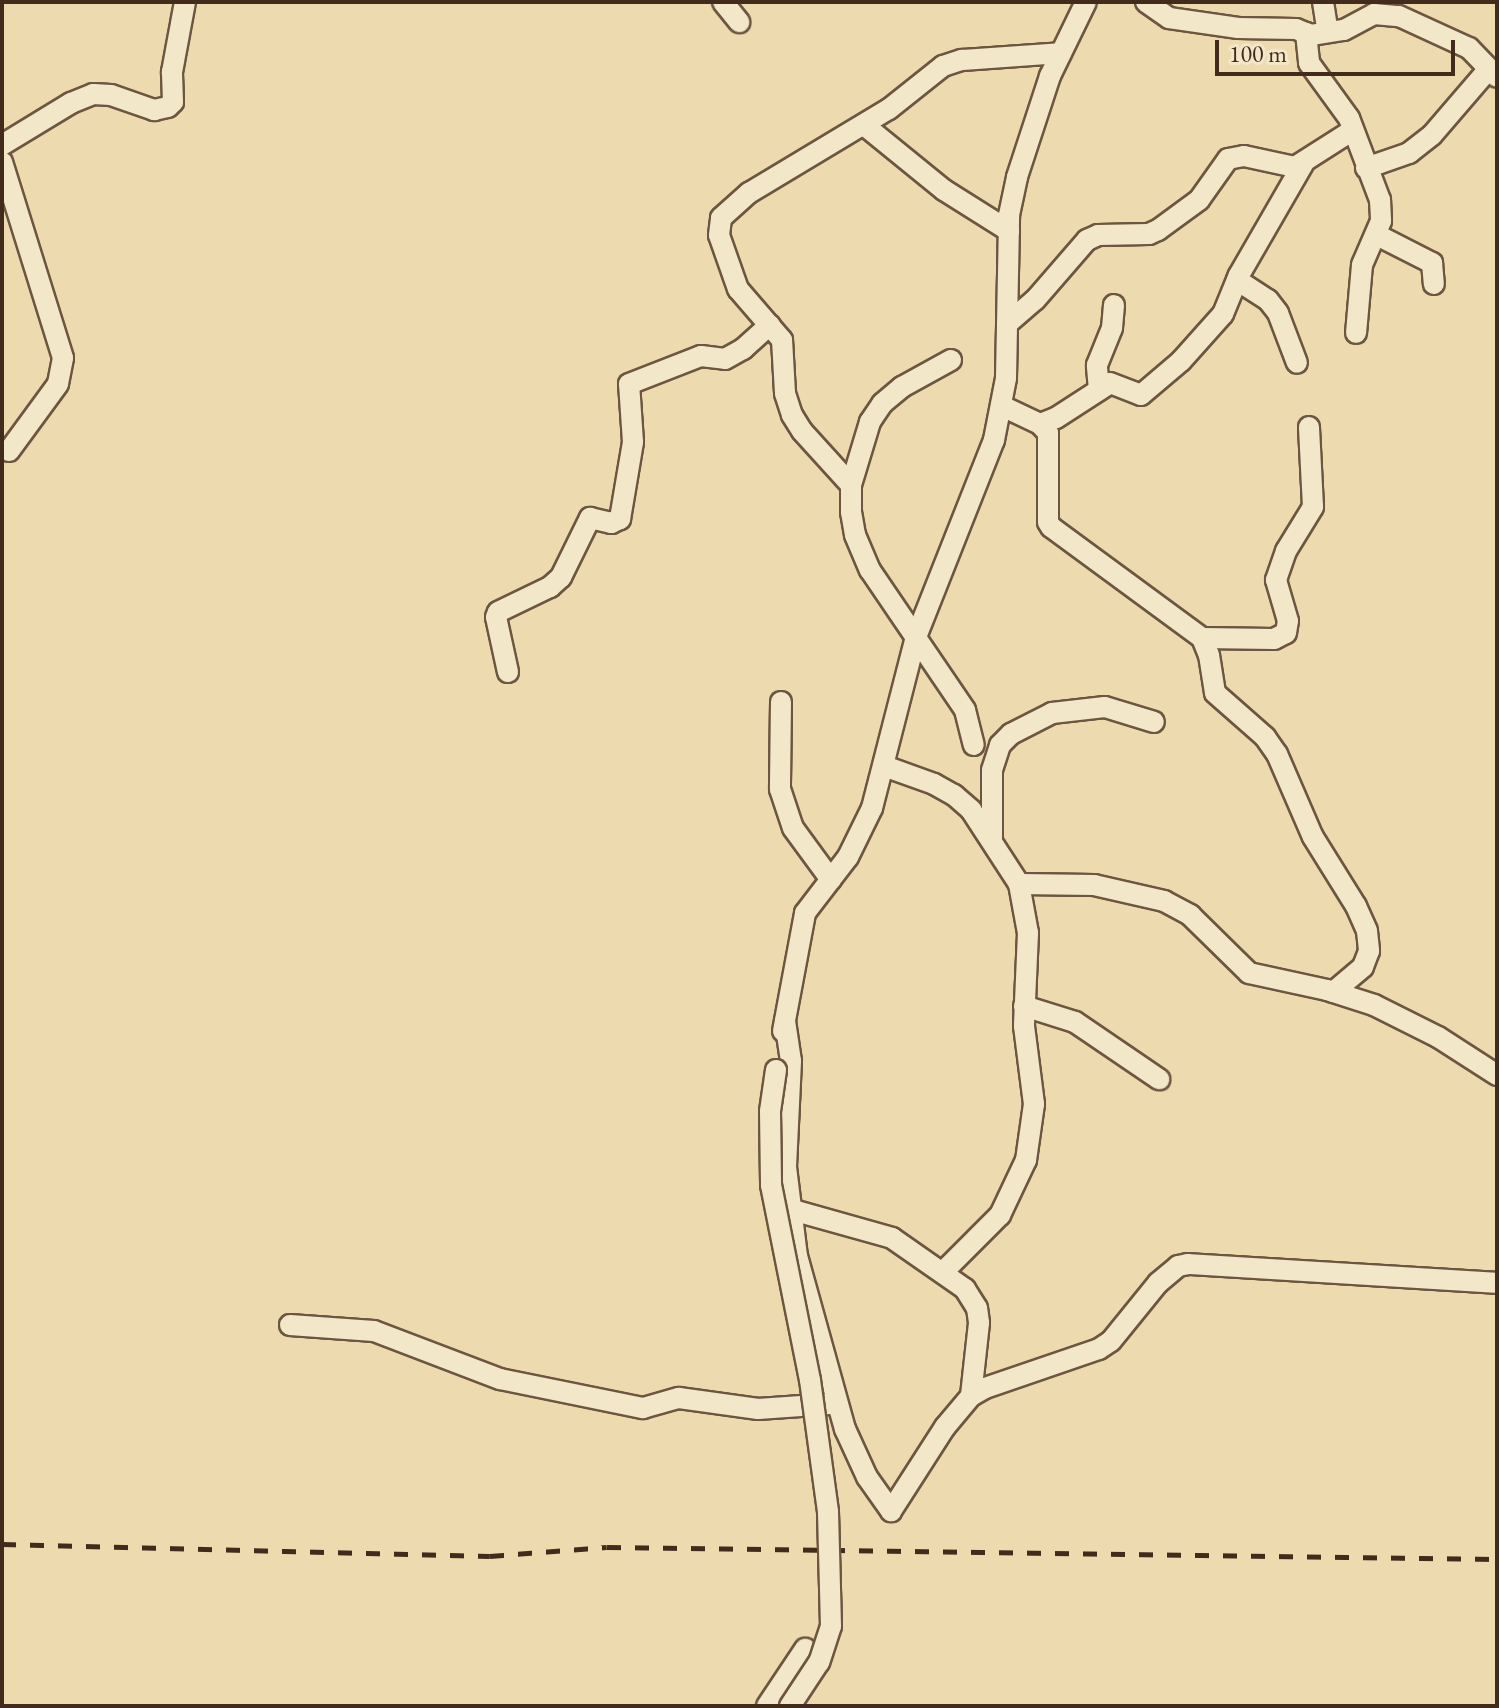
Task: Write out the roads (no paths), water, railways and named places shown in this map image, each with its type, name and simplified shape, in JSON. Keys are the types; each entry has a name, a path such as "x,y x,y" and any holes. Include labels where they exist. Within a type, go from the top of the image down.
{"street":[{"path":"2,145 71,103 93,94 111,95 154,110 168,107 173,102 172,72 185,2"},
{"path":"723,2 739,22"},
{"path":"790,1706 828,1642 830,1598 828,1512 810,1380 771,1185 770,1111 776,1070 805,913 862,832 884,766 916,637 994,440 1002,406 1009,231 1023,151 1061,53 1086,2"},
{"path":"1146,2 1169,18 1238,28 1291,28 1306,33 1348,28 1374,14 1399,16 1449,36 1469,48 1492,73 1432,135 1409,153 1366,168"},
{"path":"1323,2 1328,32"},
{"path":"1306,33 1309,63 1340,103 1380,200 1381,221 1362,265 1356,333"},
{"path":"851,485 802,431 792,415 785,393 782,340 738,289 719,235 721,218 741,199 864,125 953,61 1061,53"},
{"path":"864,125 936,184 1009,231"},
{"path":"1040,424 1056,418 1110,383 1136,395 1147,391 1219,321 1237,280 1303,164 1353,130"},
{"path":"1007,324 1035,300 1087,240 1098,235 1149,234 1158,230 1199,200 1228,159 1244,156 1282,165 1303,164"},
{"path":"2,162 63,358 58,384 9,451"},
{"path":"1377,235 1432,263 1434,284"},
{"path":"1237,280 1268,300 1278,313 1297,363"},
{"path":"1099,390 1097,365 1112,328 1114,305"},
{"path":"508,672 497,622 498,612 555,584 590,518 611,523 620,519 633,442 629,384 701,356 725,359 743,349 770,325"},
{"path":"951,360 902,387 882,404 870,422 851,485 851,512 863,556 965,710 974,745"},
{"path":"1002,406 1040,424 1050,439 1048,514 1051,527 1202,638 1209,655 1215,693 1265,737 1277,754 1313,837 1364,922 1370,941 1367,959 1352,979 1333,992"},
{"path":"1202,638 1274,639 1286,633 1288,621 1276,580 1286,551 1313,507 1309,427"},
{"path":"781,702 780,789 793,828 831,880"},
{"path":"992,838 992,770 1000,745 1011,734 1052,713 1105,707 1154,722"},
{"path":"884,766 954,795 992,838 1019,884 1029,957 1024,1006 1034,1104 1026,1160 1000,1215 943,1272"},
{"path":"1019,884 1094,885 1164,901 1190,915 1249,973 1333,992 1387,1011 1438,1037 1497,1075"},
{"path":"1024,1006 1075,1022 1159,1079"},
{"path":"785,1021 791,1061 786,1142 789,1209 804,1286 838,1403 860,1464 891,1511 945,1427 971,1396 985,1388 1099,1349 1123,1329 1167,1273 1188,1264 1497,1283"},
{"path":"789,1209 892,1238 965,1289 977,1308 979,1334 971,1396"},
{"path":"290,1325 374,1331 500,1379 643,1408 679,1398 758,1409 838,1403"},
{"path":"767,1706 805,1649"}],"railway":[{"path":"2,1544 490,1556 607,1547 1497,1559"}]}
